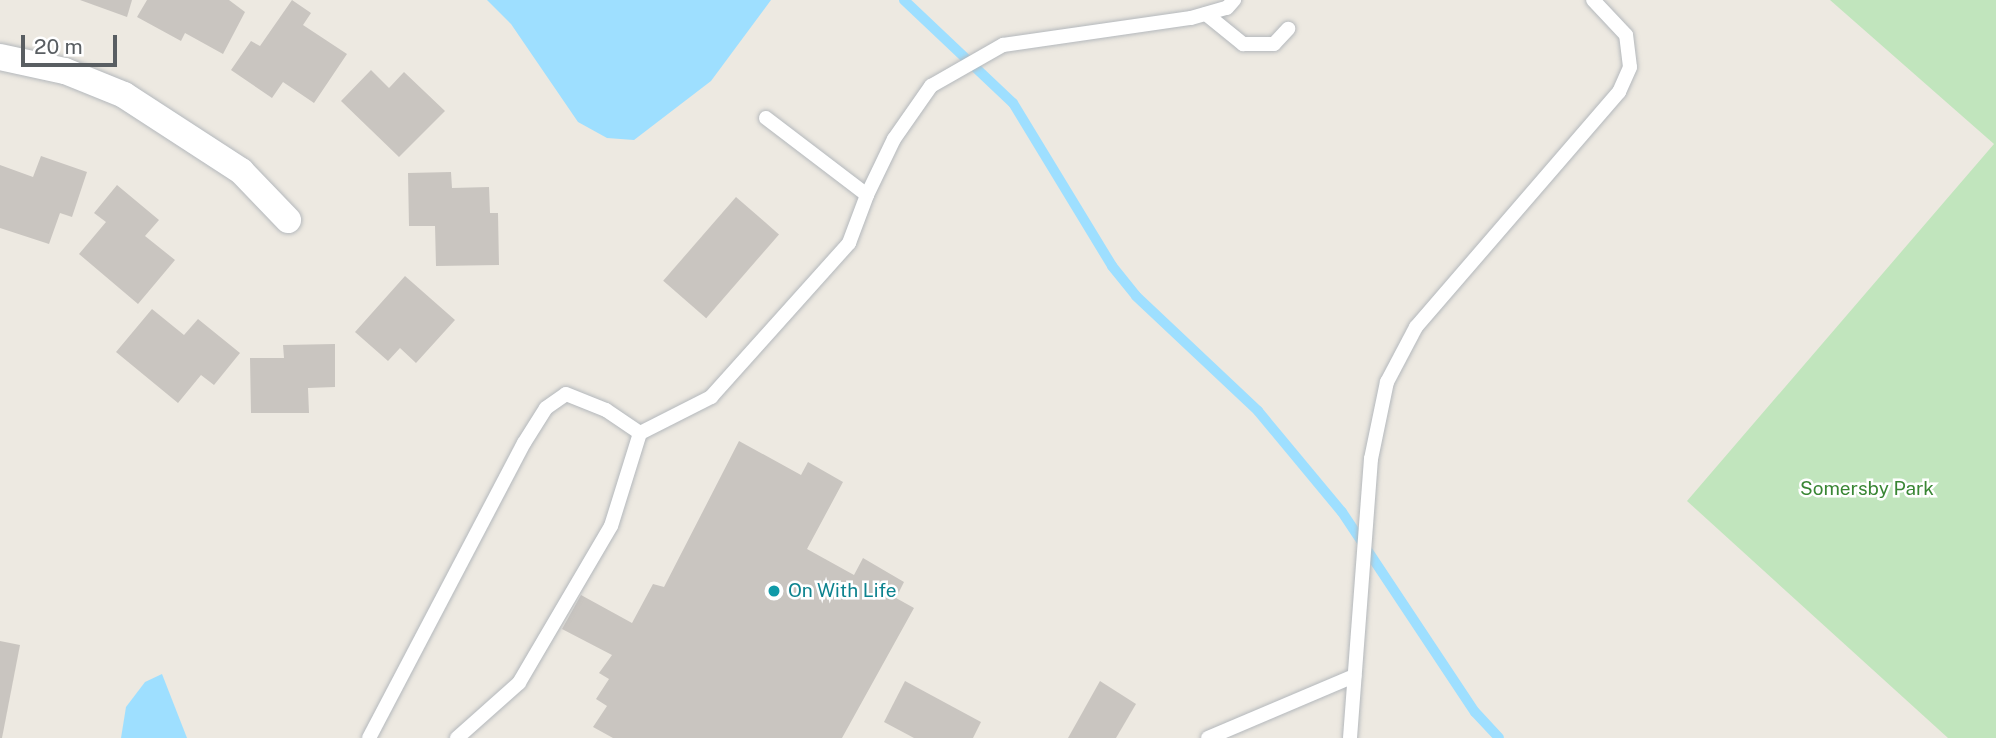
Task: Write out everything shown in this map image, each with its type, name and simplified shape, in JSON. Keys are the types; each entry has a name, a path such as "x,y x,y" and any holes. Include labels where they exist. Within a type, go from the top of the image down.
{"street":[{"path":"0,57 65,71 124,95 241,171 288,220"}],"lane":[{"path":"457,738 519,683 611,526 640,433 711,397 849,243 867,195 894,139 931,86 1003,45 1206,14 1227,8 1234,0"},
{"path":"1350,738 1371,459 1387,382 1416,327 1619,92 1630,67 1626,35 1593,0"},
{"path":"1206,14 1243,44 1274,44 1288,29"},
{"path":"766,118 867,195"},
{"path":"369,738 546,408 566,394 606,410 640,433"},
{"path":"1208,738 1354,676"}],"green space":[{"name":"Somersby Park","path":"1830,0 1996,0 1996,738 1948,738 1687,501 1994,144"}],"water":[{"path":"487,0 771,0 711,81 634,140 607,138 578,122 511,24"},
{"path":"162,674 187,738 121,738 126,707 145,682"}],"building":[{"path":"80,0 132,0 127,17"},
{"path":"147,0 229,0 245,12 223,54 185,33 181,41 137,17"},
{"path":"292,0 311,13 303,25 347,54 314,103 283,82 272,98 231,70 251,41 260,46"},
{"path":"371,70 389,88 404,72 445,111 399,157 341,101"},
{"path":"41,156 87,172 72,217 60,213 49,244 0,228 0,165 33,177"},
{"path":"451,172 452,188 489,187 490,213 498,213 499,265 436,266 435,226 409,226 408,173"},
{"path":"117,185 159,220 145,236 175,260 138,304 79,254 106,222 94,213"},
{"path":"736,197 779,234 706,318 663,281"},
{"path":"405,276 455,320 416,363 400,348 388,361 355,332"},
{"path":"152,309 184,335 198,319 240,353 214,385 201,375 178,403 116,352"},
{"path":"335,344 335,387 308,388 309,413 251,413 250,358 284,358 283,345"},
{"name":"On With Life","path":"739,441 801,475 808,462 843,482 807,549 854,575 863,558 904,582 896,598 914,608 842,738 613,738 593,727 607,706 596,699 609,679 599,673 612,655 562,629 581,595 632,623 653,584 664,587"},
{"path":"0,641 20,645 2,738 0,738"},
{"path":"905,681 981,722 973,738 914,738 884,722"},
{"path":"1100,681 1136,704 1116,738 1068,738"}],"waterway":[{"path":"904,0 1013,103 1112,266 1136,296 1258,411 1342,512 1475,712 1499,738"}],"place":[{"name":"On With Life","path":"774,591"}]}
